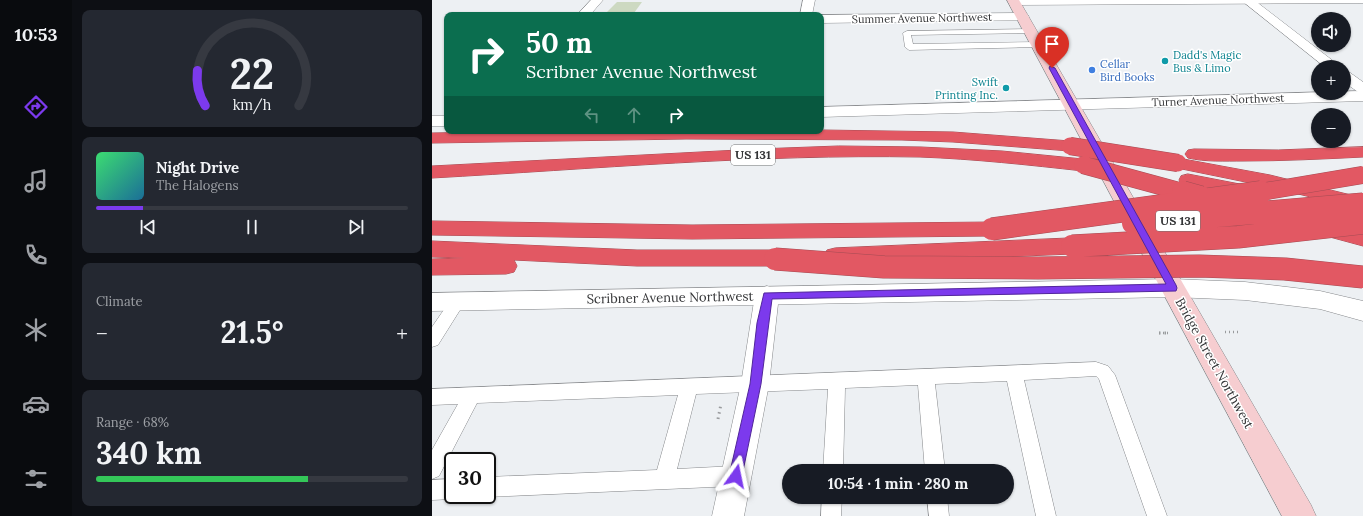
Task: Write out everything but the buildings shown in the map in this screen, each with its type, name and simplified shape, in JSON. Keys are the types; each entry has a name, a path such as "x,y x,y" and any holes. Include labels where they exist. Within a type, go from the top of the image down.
{"highway":[{"path":"432,138 686,134 902,135 1024,142 1176,158 1363,204"},
{"path":"432,158 725,142 804,135"},
{"name":"US 131","path":"432,172 683,157 831,152 930,152 1031,159 1188,180 1363,216"},
{"path":"1176,158 1297,156 1363,152"},
{"path":"1084,165 1363,239"},
{"path":"992,229 1232,197 1363,175"},
{"name":"US 131","path":"432,228 692,232 992,229 1170,221 1363,204"},
{"path":"432,249 637,258 775,259 1072,246 1230,237 1363,222"},
{"path":"432,267 554,264 637,258"},
{"path":"775,259 884,267 1038,268 1199,266 1285,269 1363,277"}],"main road":[{"name":"Bridge Street Northwest","path":"1014,1 1073,105 1172,288 1300,516"}],"street":[{"path":"586,12 597,0"},
{"path":"807,12 809,0"},
{"path":"1248,0 1325,60"},
{"path":"1014,1 1363,0"},
{"name":"Summer Avenue Northwest","path":"824,19 1023,17"},
{"path":"1351,80 1363,89"},
{"name":"Turner Avenue Northwest","path":"824,112 1363,96"},
{"path":"432,121 444,121"},
{"name":"Scribner Avenue Northwest","path":"432,302 1172,288 1245,291 1320,300 1363,310"},
{"path":"728,516 755,384 762,323 767,295"}],"lane":[{"path":"1031,31 907,33 909,47 1039,45"},
{"path":"432,340 457,302"},
{"path":"432,397 1096,369 1102,371 1106,375 1157,516"},
{"path":"1014,372 1046,516"},
{"path":"926,377 934,464"},
{"path":"833,464 837,381"},
{"path":"664,479 689,387"},
{"path":"432,469 472,395"},
{"path":"496,487 736,476"},
{"path":"432,490 444,489"},
{"path":"831,516 832,504"},
{"path":"938,504 939,516"}],"green space":[{"path":"617,2 642,2 635,12 607,12"}],"place":[{"name":"Dadd's Magic Bus & Limo","path":"1165,61"},
{"name":"Cellar Bird Books","path":"1092,70"},
{"name":"Swift Printing Inc.","path":"1006,88"}],"route":[{"path":"736,476 755,384 762,323 767,295 1172,288 1052,68"}]}
